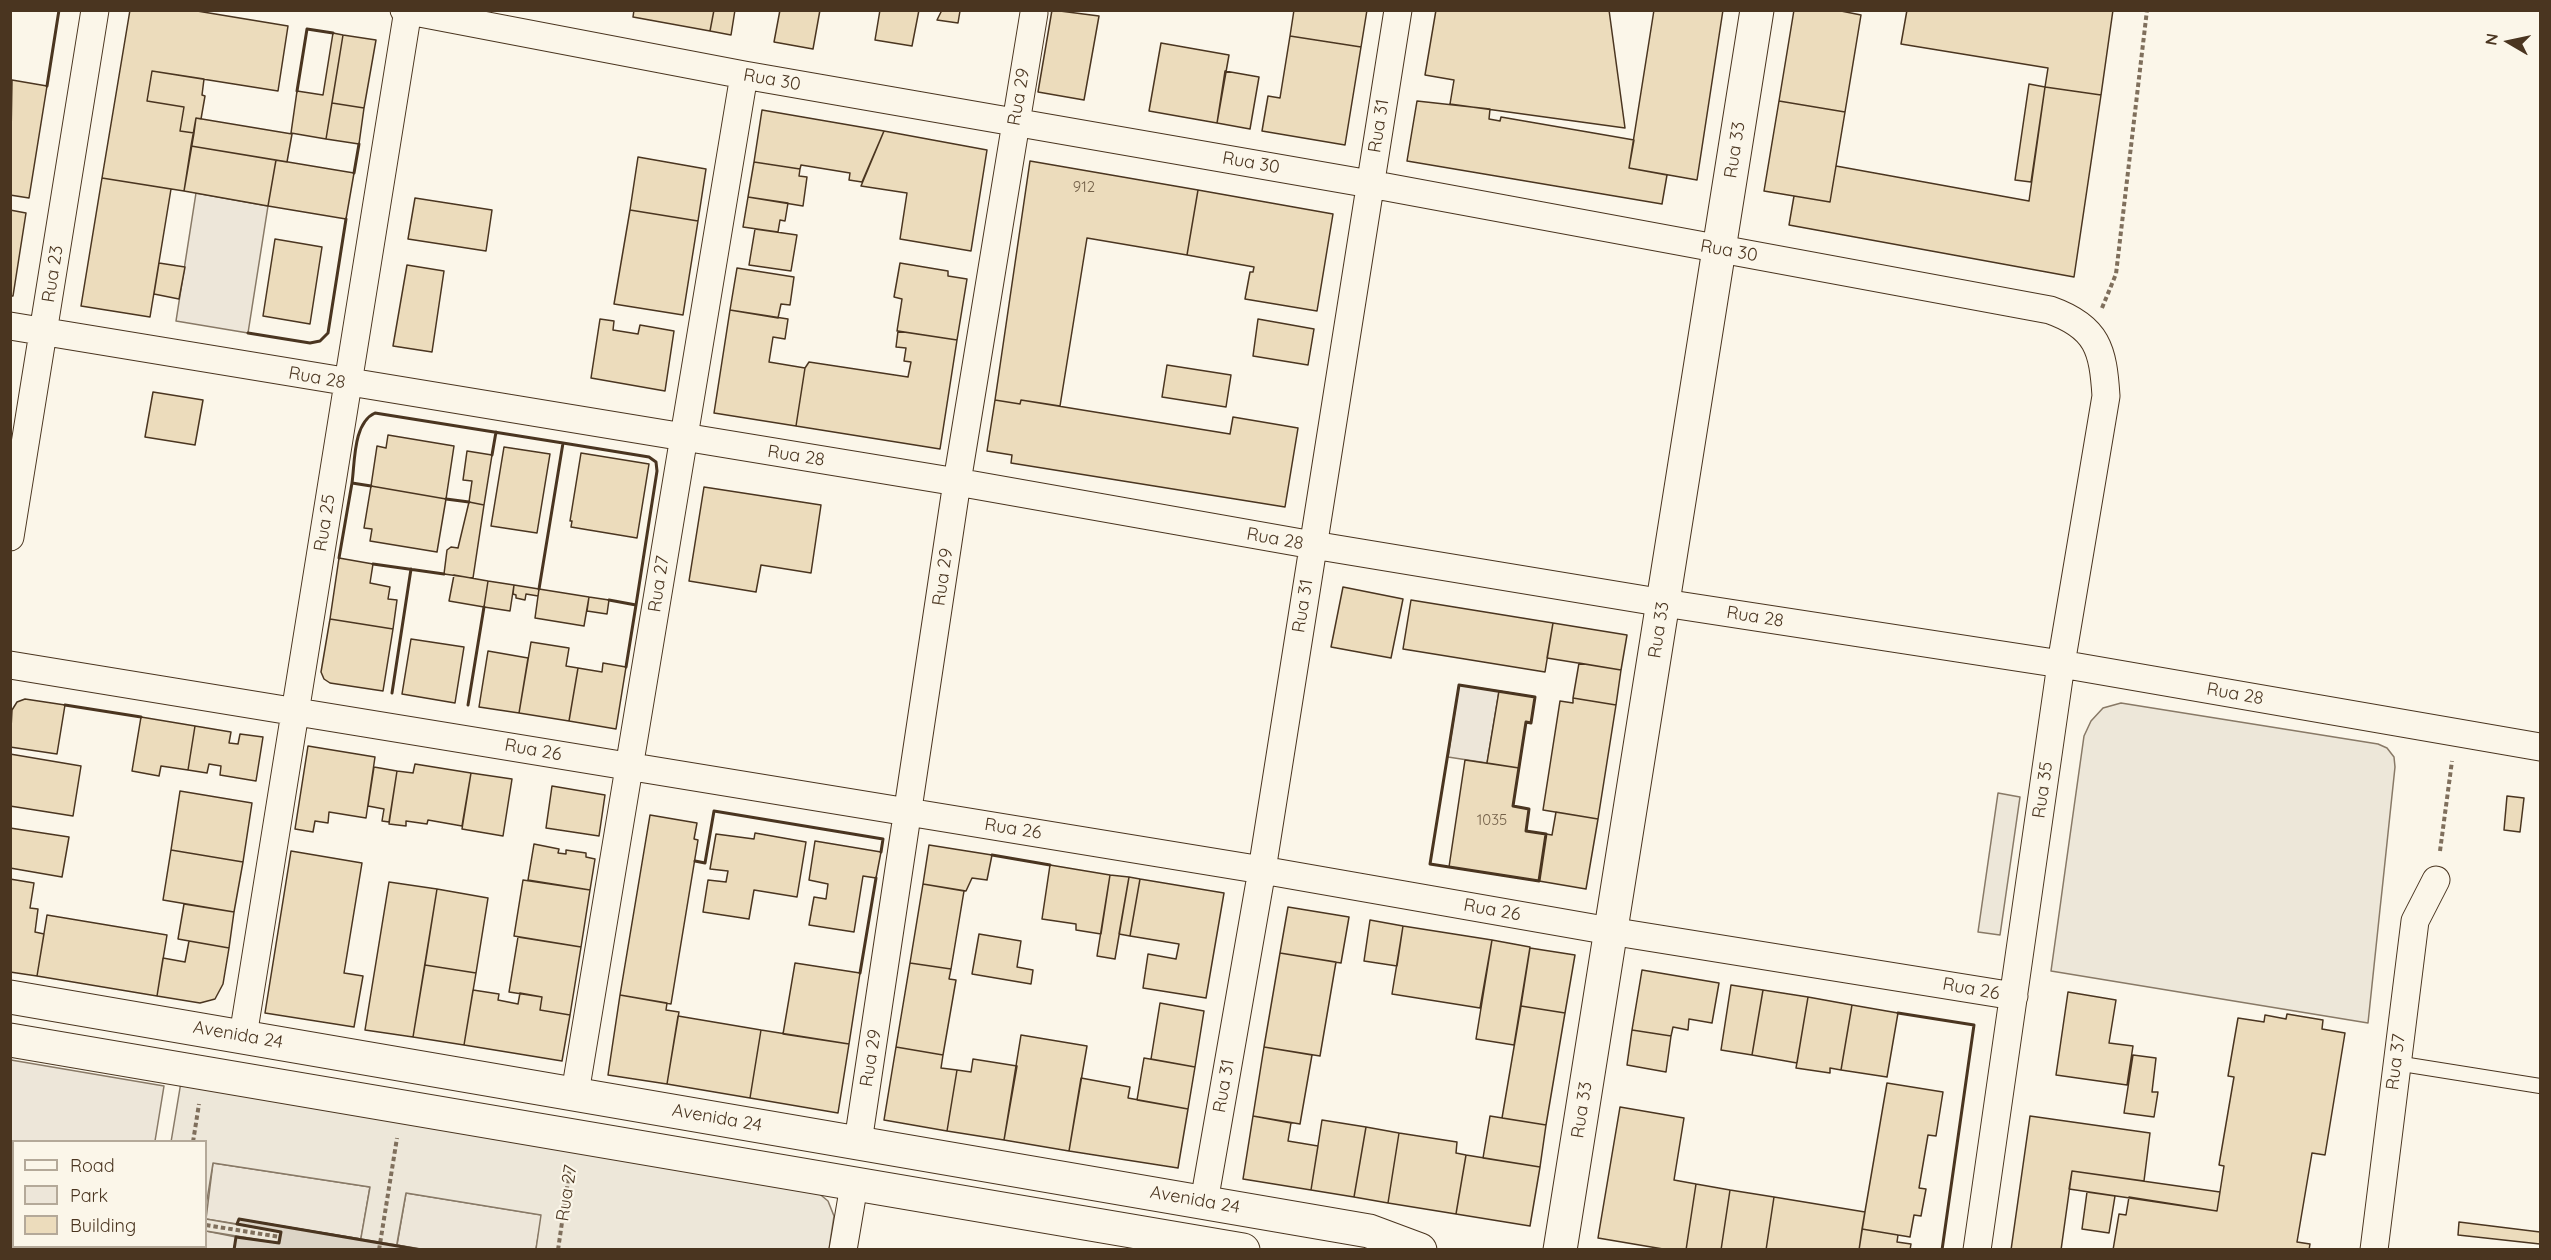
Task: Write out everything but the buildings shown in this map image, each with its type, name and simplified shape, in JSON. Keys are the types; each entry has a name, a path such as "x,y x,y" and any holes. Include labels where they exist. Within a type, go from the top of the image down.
{"main road":[{"name":"Rua 33","path":"1560,1250 1757,10"},
{"name":"Avenida 24","path":"10,997 1369,1231 1420,1250"},
{"path":"10,1040 575,1136 1187,1245 1243,1250"}],"street":[{"name":"Rua 23","path":"10,537 95,10"},
{"name":"Rua 31","path":"1204,1202 1262,870 1398,10"},
{"name":"Rua 30","path":"406,11 744,75 1370,184 2050,310 2070,317 2090,334"},
{"name":"Rua 25","path":"243,1036 406,11"},
{"name":"Rua 29","path":"858,1142 957,482 1034,13"},
{"name":"Rua 27","path":"575,1093 744,75"},
{"name":"Rua 28","path":"10,326 957,482 1313,545 1664,603 2061,664 2541,747"},
{"name":"Rua 35","path":"1977,1250 2061,664 2106,396 2104,360 2090,334"},
{"name":"Rua 26","path":"10,665 295,710 1262,870 1610,931 2014,996"},
{"name":"Rua 37","path":"2374,1250 2415,921 2436,880"},
{"path":"843,1250 854,1185"}],"lane":[{"path":"2396,1064 2541,1086"}],"path":[{"path":"2090,334 2116,274 2147,10"},
{"path":"2444,828 2452,766"},
{"path":"379,1250 402,1106"},
{"name":"Rua 27","path":"558,1250 575,1136"},
{"path":"207,1225 280,1237"}],"green space":[{"path":"196,193 268,206 248,333 176,321"},
{"path":"1459,685 1499,691 1487,763 1448,757"},
{"path":"11,1060 164,1086 155,1140 12,1140 12,1239 10,1238"},
{"path":"213,1163 370,1187 361,1239 239,1219 237,1224 207,1219"},
{"path":"406,1193 542,1215 536,1249 421,1250 397,1245"},
{"path":"207,1231 236,1237 234,1249 198,1250 199,1248 207,1248"},
{"path":"36,1248 139,1248 138,1250 43,1250"}],"shaded area":[{"path":"2121,703 2378,744 2387,748 2394,757 2395,767 2368,1023 2051,971 2084,736 2091,721 2103,708"},
{"path":"1998,793 2020,797 2000,935 1978,932"},
{"path":"181,1082 816,1191 828,1201 834,1216 829,1249 536,1249 541,1215 406,1193 396,1249 359,1249 370,1187 213,1163 207,1200 207,1140 171,1140"},
{"path":"207,1219 281,1232 279,1243 207,1231"},
{"path":"239,1219 421,1249 234,1249 236,1237 278,1243 280,1232 237,1224"}],"wall":[{"path":"47,86 59,10"},
{"path":"297,91 307,29 333,33"},
{"path":"354,173 359,144"},
{"path":"248,333 310,343 320,341 328,333 346,219"},
{"path":"352,483 359,434 368,418 375,413 563,443"},
{"path":"492,455 496,432"},
{"path":"539,589 563,443 649,457 656,462 657,471 636,605"},
{"path":"339,558 352,483 371,486"},
{"path":"446,499 469,502"},
{"path":"373,564 444,574"},
{"path":"392,693 411,569"},
{"path":"609,600 636,605 626,667"},
{"path":"468,705 484,607"},
{"path":"1459,685 1535,697 1531,723 1526,722 1513,806 1529,809 1526,831 1546,834 1539,881 1430,864 1459,685"},
{"path":"65,705 141,717"},
{"path":"695,861 705,863 714,811 883,839 881,852"},
{"path":"992,855 1050,865"},
{"path":"860,973 876,878"},
{"path":"1898,1013 1974,1025 1942,1250"},
{"path":"237,1224 239,1219 421,1250"},
{"path":"234,1250 236,1237 279,1243 281,1232 237,1224"}]}
